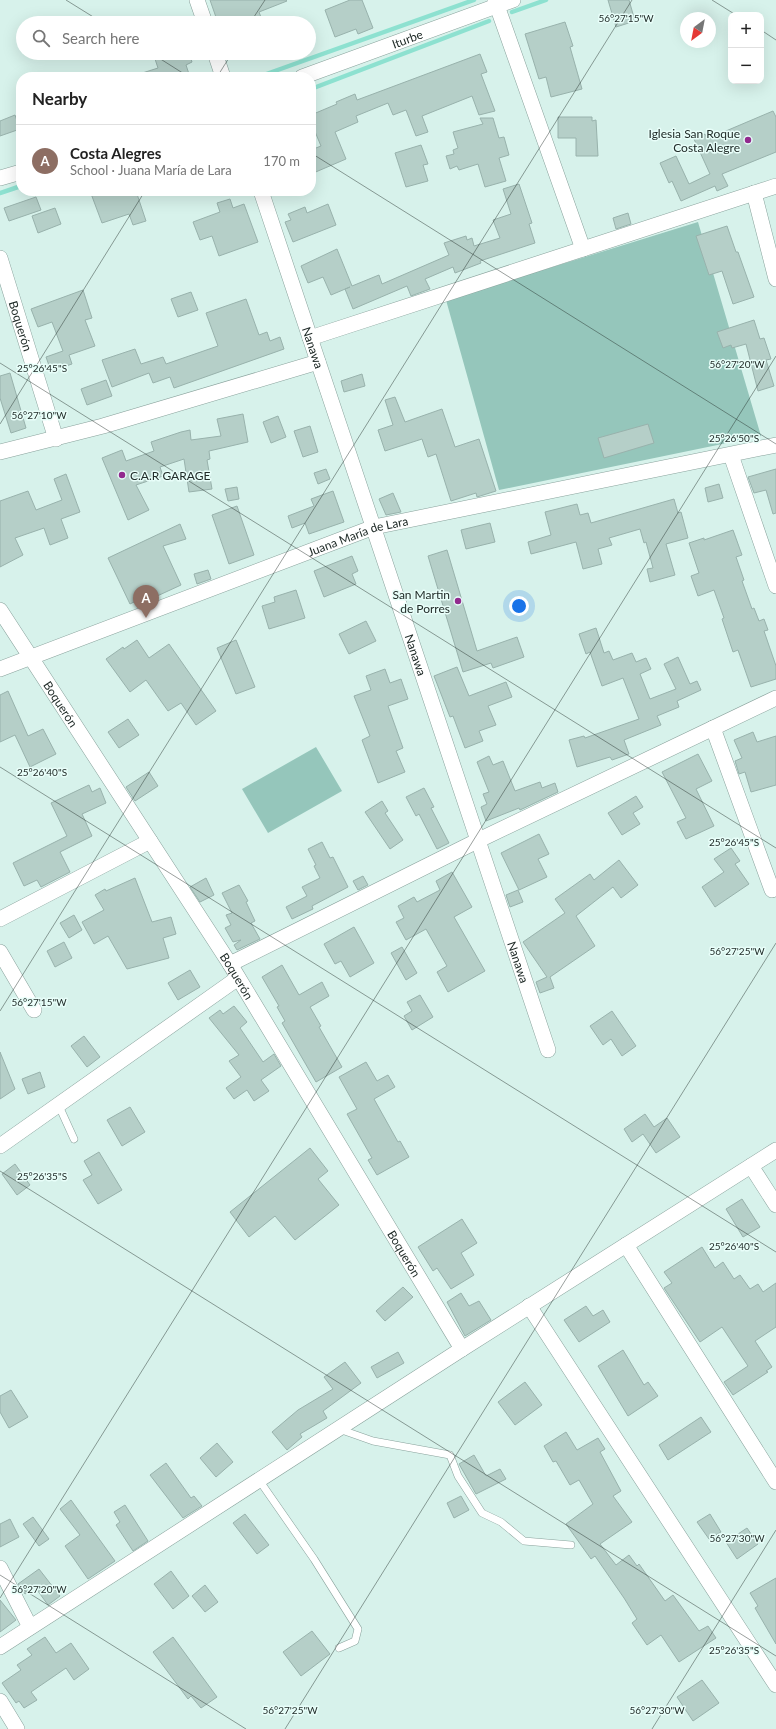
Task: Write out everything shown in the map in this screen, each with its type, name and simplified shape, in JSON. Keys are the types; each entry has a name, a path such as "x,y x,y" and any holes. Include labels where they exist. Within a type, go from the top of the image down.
{"street":[{"path":"197,0 203,16"},
{"name":"Iturbe","path":"315,72 496,3 513,0"},
{"path":"496,3 583,249"},
{"path":"217,60 221,72"},
{"path":"0,178 16,173"},
{"path":"310,338 776,186"},
{"path":"754,193 776,279"},
{"name":"Nanawa","path":"263,196 548,1050"},
{"name":"Boquerón","path":"0,258 56,439"},
{"path":"0,452 56,439 318,362"},
{"name":"Juana María de Lara","path":"0,668 374,527 776,445"},
{"path":"730,455 776,586"},
{"name":"Boquerón","path":"0,610 230,964 462,1349"},
{"path":"230,964 479,840 776,698"},
{"path":"713,728 772,890"},
{"path":"0,919 150,841"},
{"path":"0,952 34,1010"},
{"path":"0,1146 59,1106 238,978"},
{"path":"0,1647 462,1349 776,1150"},
{"path":"751,1166 776,1205"},
{"path":"626,1245 776,1482"},
{"path":"530,1306 776,1685"},
{"path":"0,1568 30,1627"},
{"path":"0,1701 17,1729"}],"lane":[{"path":"59,1106 74,1139"},
{"path":"339,1429 373,1441 450,1456 458,1476 482,1513 501,1522 524,1541 571,1546"},
{"path":"259,1480 314,1559 358,1629 355,1641 339,1648"}],"green space":[{"path":"698,222 761,436 499,490 446,300"},
{"path":"316,747 342,791 268,833 242,789"}],"building":[{"path":"210,0 287,1 259,12 260,16 216,16"},
{"path":"350,0 362,0 373,28 358,34 356,29 335,37 325,10"},
{"path":"608,0 629,0 635,21 616,27"},
{"path":"565,22 573,46 570,47 582,89 551,97 546,77 539,79 525,34"},
{"path":"480,54 487,72 481,74 495,111 479,115 472,96 422,116 428,132 416,136 406,110 393,115 388,103 356,116 358,122 335,132 346,159 316,172 316,148 321,146 316,134 316,113 355,94 357,100"},
{"path":"155,60 191,60 192,62 186,65 188,72 145,72 158,68"},
{"path":"773,111 776,117 776,152 722,174 728,186 717,191 715,186 681,201 672,181 669,183 660,163 676,156 689,184 710,174 694,139 705,134 707,139"},
{"path":"15,115 16,130 0,136 0,121"},
{"path":"558,117 592,117 592,121 596,120 598,156 576,156 576,138 558,138"},
{"path":"480,118 493,118 499,138 504,137 509,155 499,158 506,181 485,187 478,164 459,170 457,166 450,169 446,156 454,154 453,150 458,148 453,132 483,124"},
{"path":"421,145 428,164 423,165 428,181 406,187 395,153"},
{"path":"519,184 532,223 529,224 535,243 480,261 481,263 455,273 453,267 425,279 430,289 411,296 407,286 353,309 345,289 331,295 323,277 308,283 301,266 337,249 352,286 379,275 382,284 449,255 444,243 466,236 467,240 472,238 474,246 500,238 493,220 511,214 503,189"},
{"path":"92,196 138,196 146,221 133,225 129,214 102,223"},
{"path":"36,197 41,210 9,221 4,208"},
{"path":"230,199 233,208 244,204 258,242 219,256 212,236 200,240 193,222 220,212 217,203"},
{"path":"328,204 336,225 293,242 285,222 291,220 288,214 305,207 307,213"},
{"path":"55,208 61,224 38,233 32,216"},
{"path":"628,213 631,224 616,229 613,218"},
{"path":"727,226 754,297 733,304 722,271 709,275 696,236"},
{"path":"83,290 92,318 85,320 95,346 69,355 72,364 51,371 46,357 63,351 52,322 38,327 31,309"},
{"path":"191,292 198,310 178,317 171,299"},
{"path":"246,299 259,335 267,332 270,341 280,337 284,349 174,388 170,377 153,383 149,373 112,387 102,360 135,349 141,364 163,357 166,364 218,346 206,313"},
{"path":"754,320 760,339 764,338 771,359 766,360 774,386 758,391 746,344 732,348 731,345 723,348 717,332"},
{"path":"10,373 26,428 11,433 0,398 0,376"},
{"path":"362,374 365,386 344,392 341,381"},
{"path":"106,380 112,396 87,405 81,389"},
{"path":"395,397 405,422 442,409 455,447 479,439 496,491 477,497 476,493 451,501 436,454 428,457 422,439 385,451 378,430 393,425 385,400"},
{"path":"243,414 248,442 209,451 210,459 207,460 212,489 189,492 184,459 160,467 163,476 136,485 149,510 128,520 102,458 122,450 126,461 154,451 151,442 190,430 191,440 221,436 217,419"},
{"path":"278,416 286,437 271,443 263,422"},
{"path":"648,424 654,443 604,458 598,438"},
{"path":"310,426 318,452 303,457 294,431"},
{"path":"326,469 330,479 318,484 314,473"},
{"path":"776,469 776,513 773,514 766,490 754,493 748,477"},
{"path":"66,474 80,512 61,519 68,538 50,545 44,528 15,538 23,555 0,567 0,501 28,491 36,510 62,500 54,479"},
{"path":"719,484 723,498 708,502 705,488"},
{"path":"237,487 239,499 228,501 225,489"},
{"path":"333,491 344,522 309,534 305,523 292,528 288,516 314,506 311,499"},
{"path":"393,493 401,512 386,515 379,499"},
{"path":"674,499 678,513 681,512 688,538 666,544 675,575 650,582 647,569 653,568 646,542 644,543 640,529 609,538 612,545 598,549 602,564 583,569 576,542 531,554 528,542 551,535 545,512 577,504 580,515 588,513 591,523"},
{"path":"237,506 254,555 229,564 212,515"},
{"path":"490,523 495,542 466,549 461,530"},
{"path":"180,524 186,539 163,546 181,585 155,597 154,592 130,604 108,558"},
{"path":"733,530 742,555 736,557 744,580 742,581 752,609 754,608 759,621 764,619 768,630 764,631 776,666 776,679 751,687 738,650 733,652 722,619 724,618 714,590 698,596 691,576 699,573 689,543 704,538 704,540"},
{"path":"447,550 477,651 517,637 524,657 493,668 491,663 463,672 428,556"},
{"path":"352,556 358,571 352,574 356,584 324,597 314,571"},
{"path":"208,570 211,579 197,584 194,574"},
{"path":"296,590 305,618 269,629 262,606 275,602 274,597"},
{"path":"366,621 376,641 349,654 339,634"},
{"path":"596,628 604,653 609,651 613,660 632,653 636,662 646,658 651,669 640,674 650,699 676,689 664,664 678,657 690,684 697,681 701,690 677,701 679,707 657,716 661,725 624,740 629,754 612,760 610,757 577,767 569,740 584,736 585,738 639,719 623,678 602,686 590,652 586,654 579,634"},
{"path":"137,640 149,658 169,644 216,711 196,725 181,703 168,711 146,680 130,692 106,659 123,647 124,649"},
{"path":"236,640 255,687 236,694 217,648"},
{"path":"457,667 469,696 506,682 512,697 488,706 496,725 479,731 483,741 465,748 453,716 450,717 434,676"},
{"path":"385,669 390,683 401,679 408,699 388,706 403,748 396,751 405,772 378,783 362,740 370,736 354,696 371,690 366,676"},
{"path":"8,691 28,736 43,729 56,754 30,767 15,735 0,742 0,695"},
{"path":"128,719 139,735 119,748 108,732"},
{"path":"753,732 757,742 776,736 776,785 751,792 745,772 739,774 735,761 742,758 734,740"},
{"path":"698,754 712,781 696,789 714,826 686,839 677,822 686,818 662,772"},
{"path":"489,756 493,765 503,761 515,791 540,782 542,788 555,783 558,792 520,810 519,808 486,821 481,807 487,804 483,794 489,792 477,762"},
{"path":"149,772 158,786 135,801 126,787"},
{"path":"89,785 92,792 100,788 106,803 82,814 92,836 60,852 70,872 41,887 37,880 24,886 13,863 67,836 51,803"},
{"path":"424,788 434,807 431,808 449,843 437,849 419,814 416,816 406,797"},
{"path":"636,796 643,807 633,813 640,824 622,835 608,813"},
{"path":"382,801 388,811 385,813 403,840 390,849 365,812"},
{"path":"539,834 549,854 538,859 547,877 519,890 501,853"},
{"path":"322,842 330,858 333,857 348,887 312,906 313,909 292,919 286,907 307,896 302,887 320,878 314,866 316,865 308,849"},
{"path":"731,848 740,861 735,864 749,884 715,907 702,887 724,872 714,859"},
{"path":"619,860 638,885 621,898 613,887 576,916 595,946 550,977 554,988 540,993 536,982 547,977 523,942 565,913 555,899 590,874 594,880"},
{"path":"452,872 472,907 454,917 485,971 448,992 437,972 447,966 426,929 406,940 396,922 404,918 398,906 414,897 417,902 440,890 436,881"},
{"path":"363,876 368,885 358,890 353,881"},
{"path":"135,878 152,922 171,917 176,934 163,938 169,958 127,969 108,936 94,944 82,922 104,910 95,895 105,889 106,891"},
{"path":"206,878 214,895 200,902 190,887"},
{"path":"239,885 248,901 246,902 255,921 251,923 260,939 237,950 234,945 241,940 233,942 225,928 231,925 226,915 232,913 222,893"},
{"path":"518,890 523,902 510,907 506,895"},
{"path":"74,915 82,930 69,938 60,923"},
{"path":"354,927 374,963 350,977 341,961 335,964 324,944"},
{"path":"64,942 72,958 55,967 47,951"},
{"path":"402,947 417,973 406,980 391,953"},
{"path":"282,965 299,995 322,982 329,996 310,1007 321,1026 319,1027 342,1067 316,1082 282,1023 285,1021 277,1007 279,1006 262,977"},
{"path":"190,970 200,987 178,1000 168,983"},
{"path":"420,995 433,1017 412,1030 404,1016 412,1011 407,1002"},
{"path":"234,1006 247,1022 240,1028 263,1062 274,1054 281,1066 261,1080 269,1091 254,1101 247,1090 234,1099 226,1088 241,1077 229,1061 239,1055 209,1018 220,1010 223,1014"},
{"path":"612,1011 636,1046 622,1056 611,1039 603,1045 590,1026"},
{"path":"84,1036 100,1057 87,1067 71,1046"},
{"path":"0,1052 15,1089 0,1099"},
{"path":"366,1062 377,1081 388,1075 395,1087 374,1099 398,1142 400,1141 409,1157 377,1175 368,1160 372,1158 347,1114 357,1109 339,1077"},
{"path":"40,1072 45,1087 28,1094 22,1079"},
{"path":"130,1107 145,1132 122,1146 107,1120"},
{"path":"645,1114 654,1127 667,1118 680,1137 656,1153 643,1134 632,1142 624,1129"},
{"path":"310,1148 328,1171 318,1179 339,1205 295,1240 275,1216 249,1237 230,1212"},
{"path":"99,1152 122,1190 98,1204 83,1180 92,1175 84,1161"},
{"path":"15,1164 30,1185 17,1195 2,1174"},
{"path":"742,1199 760,1227 743,1237 726,1209"},
{"path":"462,1219 477,1243 461,1253 474,1275 451,1289 437,1268 433,1271 418,1247"},
{"path":"702,1247 715,1268 723,1262 734,1279 740,1275 750,1289 758,1284 763,1292 776,1283 776,1327 755,1341 772,1367 766,1371 768,1372 733,1395 724,1382 748,1366 722,1327 700,1342 664,1288 672,1283 664,1272"},
{"path":"403,1287 413,1297 385,1321 376,1311"},
{"path":"461,1293 469,1306 479,1301 491,1320 465,1336 447,1302"},
{"path":"586,1306 593,1316 603,1310 610,1322 579,1342 564,1320"},
{"path":"623,1350 644,1385 648,1382 658,1396 628,1416 598,1366"},
{"path":"398,1352 404,1363 377,1378 371,1367"},
{"path":"345,1362 361,1383 323,1411 327,1418 300,1434 302,1437 287,1450 272,1432 298,1410 333,1389 324,1377"},
{"path":"525,1382 542,1405 515,1425 498,1402"},
{"path":"11,1390 28,1417 9,1428 0,1412 0,1396"},
{"path":"701,1417 711,1432 668,1460 659,1445"},
{"path":"566,1432 577,1450 598,1438 605,1449 600,1452 621,1491 613,1496 632,1522 600,1544 616,1565 629,1555 637,1566 639,1564 665,1601 673,1595 699,1631 708,1626 716,1638 679,1662 661,1635 647,1645 632,1623 637,1619 624,1598 595,1556 591,1559 566,1524 593,1504 579,1480 570,1485 556,1461 553,1462 544,1446"},
{"path":"217,1443 233,1462 216,1477 200,1458"},
{"path":"474,1455 486,1476 500,1469 506,1479 476,1494 459,1464"},
{"path":"166,1463 191,1498 194,1496 202,1506 183,1518 150,1475"},
{"path":"461,1496 469,1510 454,1518 447,1503"},
{"path":"71,1500 115,1561 88,1579 65,1546 80,1535 60,1509"},
{"path":"125,1505 148,1541 133,1551 116,1525 120,1522 114,1512"},
{"path":"245,1514 269,1545 257,1554 233,1523"},
{"path":"710,1514 721,1532 709,1539 697,1522"},
{"path":"33,1517 49,1539 39,1546 23,1524"},
{"path":"10,1519 19,1537 0,1547 0,1524"},
{"path":"747,1528 758,1544 737,1559 726,1542"},
{"path":"39,1569 60,1596 48,1605 35,1587 25,1594 18,1584"},
{"path":"171,1571 189,1596 173,1609 154,1584"},
{"path":"776,1578 776,1644 755,1608 758,1606 750,1593"},
{"path":"205,1585 218,1602 205,1612 192,1596"},
{"path":"0,1600 16,1620 0,1632"},
{"path":"312,1631 330,1654 301,1676 283,1652"},
{"path":"45,1637 56,1653 71,1643 89,1669 74,1680 66,1668 31,1692 37,1700 24,1708 19,1701 16,1703 2,1683 21,1670 17,1665 32,1655 27,1649"},
{"path":"173,1637 217,1697 201,1708 191,1696 188,1699 153,1652"},
{"path":"702,1680 719,1703 693,1721 677,1697"}],"waterway":[{"path":"316,56 474,0"},
{"path":"512,12 546,0"},
{"path":"316,87 489,21"},
{"path":"272,72 306,60"},
{"path":"0,193 16,188"}],"place":[{"name":"Iglesia San Roque Costa Alegre","path":"748,140"},
{"name":"C.A.R GARAGE","path":"122,475"},
{"name":"San Martin de Porres","path":"458,601"},
{"name":"Costa Alegres","path":"146,618"}]}
